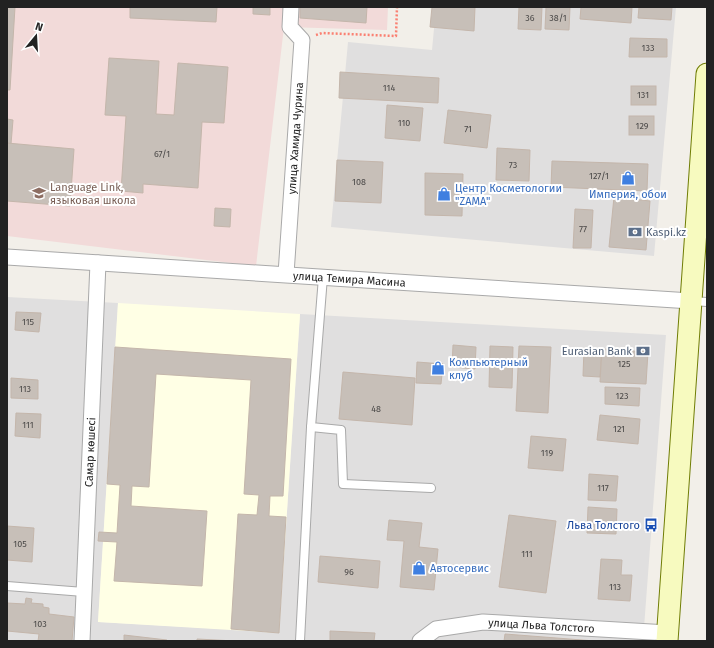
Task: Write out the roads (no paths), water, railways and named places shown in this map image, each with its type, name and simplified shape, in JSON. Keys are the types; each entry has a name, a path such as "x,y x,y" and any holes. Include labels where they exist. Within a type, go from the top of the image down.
{"street":[{"name":"улица Хамида Чурина","path":"286,274 302,40 290,27 291,7"},
{"path":"668,637 699,301 707,74"},
{"name":"улица Темира Масина","path":"7,257 699,301"},
{"name":"Самар көшесі","path":"82,641 98,263"},
{"name":"улица Льва Толстого","path":"420,641 436,629 483,622 668,637"}],"lane":[{"path":"300,641 311,427 323,277"},
{"path":"311,427 341,430 342,484 432,488"},
{"path":"7,586 84,592"}],"place":[{"name":"Империя, обои","path":"628,178"},
{"name":"Language Link, языковая школа","path":"39,193"},
{"name":"Центр Косметологии \"ZAMA\"","path":"444,194"},
{"name":"Kaspi.kz","path":"635,232"},
{"name":"Eurasian Bank","path":"643,351"},
{"name":"Компьютерный клуб","path":"438,368"},
{"name":"Льва Толстого","path":"651,525"},
{"name":"Автосервис","path":"419,568"}]}
